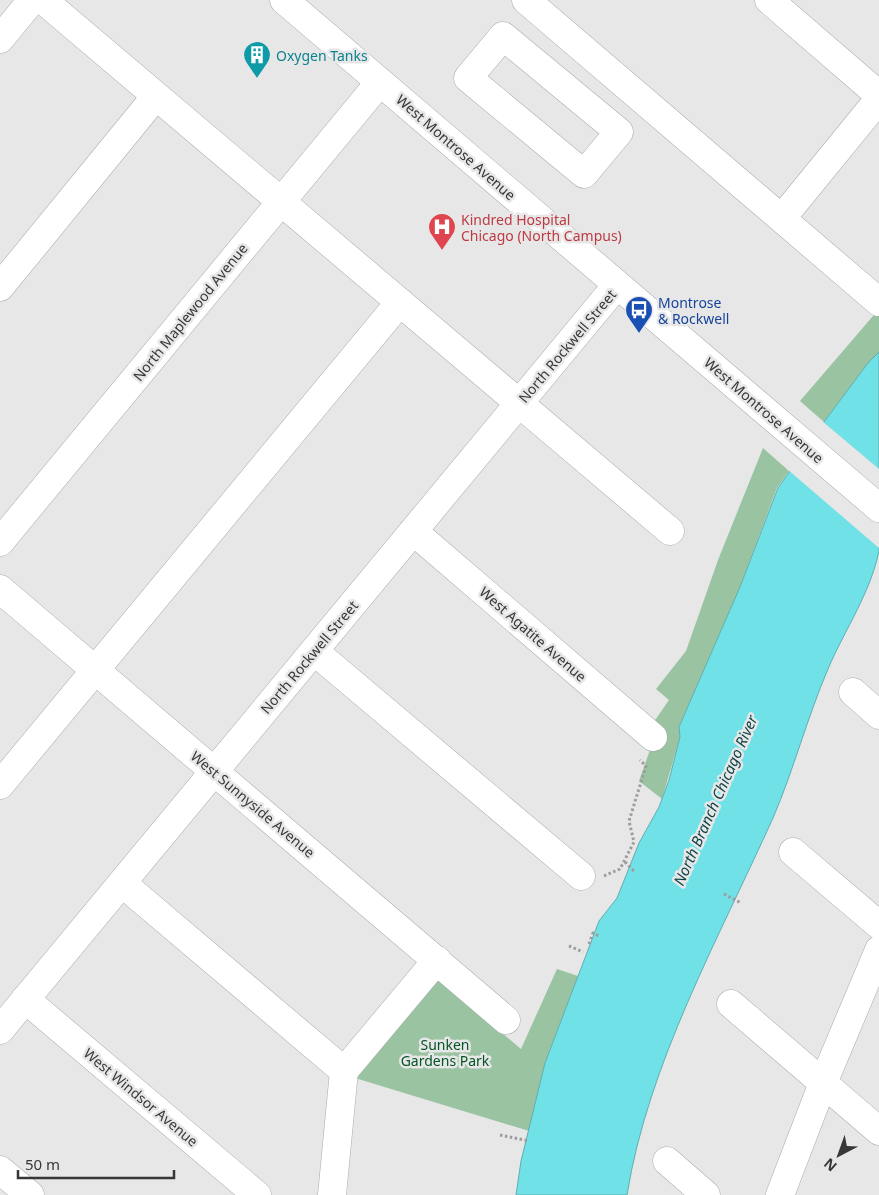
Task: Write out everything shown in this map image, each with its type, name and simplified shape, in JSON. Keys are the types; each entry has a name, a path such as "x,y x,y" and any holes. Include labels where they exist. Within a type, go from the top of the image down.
{"street":[{"path":"0,39 32,0"},
{"path":"43,0 670,531"},
{"name":"West Montrose Avenue","path":"284,0 879,508"},
{"path":"526,0 879,302"},
{"path":"770,0 879,95"},
{"path":"503,36 619,132 584,174 468,78 503,36"},
{"name":"North Maplewood Avenue","path":"0,542 380,82"},
{"path":"0,287 156,96"},
{"path":"782,218 879,99"},
{"name":"North Rockwell Street","path":"0,1030 617,285"},
{"path":"0,785 400,302"},
{"name":"West Agatite Avenue","path":"413,531 646,748"},
{"name":"West Sunnyside Avenue","path":"0,589 506,1020"},
{"path":"314,651 581,876"},
{"path":"853,692 879,715"},
{"path":"793,852 879,925"},
{"path":"122,883 344,1071"},
{"path":"780,1195 823,1083 879,950"},
{"path":"332,1195 344,1071 437,960"},
{"name":"West Windsor Avenue","path":"26,1000 257,1195"},
{"path":"731,1004 879,1131"},
{"path":"667,1161 706,1195"},
{"path":"0,1170 30,1195"}],"path":[{"path":"581,876 601,877 611,875 625,862 634,842 629,821 646,766 646,748"},
{"path":"625,862 634,871"},
{"path":"724,894 741,903"},
{"path":"590,944 593,933 599,936"},
{"path":"569,946 584,952"},
{"path":"500,1135 530,1141"}],"green space":[{"path":"879,309 879,352 868,363 824,422 800,401"},
{"path":"763,448 789,471 777,488 740,587 679,727 680,737 662,799 639,781 651,747 642,739 669,700 656,689 686,651 718,560"},
{"name":"Sunken Gardens Park","path":"557,969 578,976 545,1063 529,1131 355,1078 437,978 521,1049"}],"water":[{"name":"North Branch Chicago River","path":"879,352 879,551 875,567 870,582 820,687 788,781 773,818 709,955 668,1050 637,1146 627,1195 516,1195 521,1161 545,1063 599,921 617,898 639,843 659,807 669,780 680,737 679,727 740,587 778,488 824,422 868,363"}],"pier":[{"path":"822,421 879,469 879,548 787,469"}],"place":[{"name":"Oxygen Tanks","path":"257,79"},
{"name":"Kindred Hospital Chicago (North Campus)","path":"442,251"},
{"name":"Montrose & Rockwell","path":"639,334"}]}
